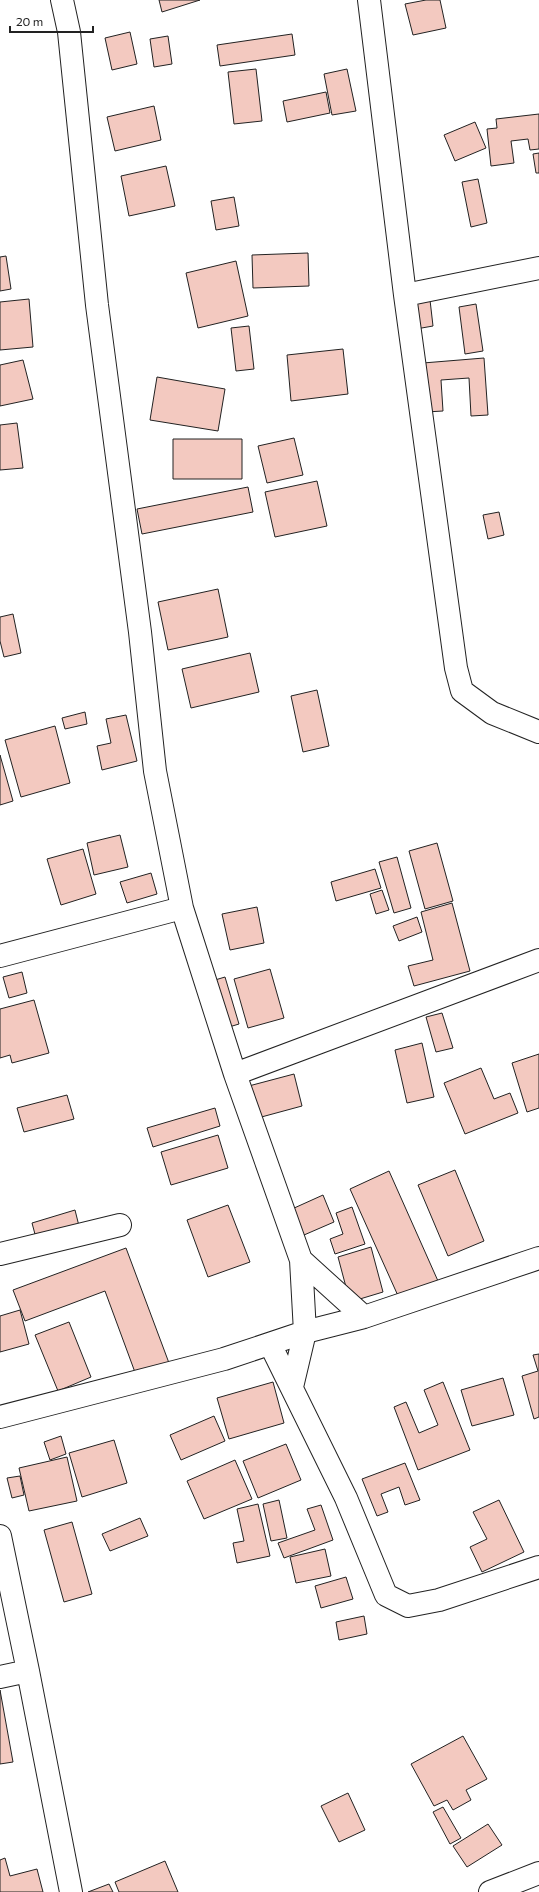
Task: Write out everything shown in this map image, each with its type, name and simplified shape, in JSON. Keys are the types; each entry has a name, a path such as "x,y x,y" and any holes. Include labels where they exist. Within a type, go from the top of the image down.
{"street":[{"path":"62,0 69,32 97,305 140,632 155,771 182,908 235,1074 301,1260 305,1332 292,1387"},
{"path":"369,0 405,295 456,668 462,691 492,713 539,732"},
{"path":"405,295 539,268"},
{"path":"0,956 182,908"},
{"path":"235,1074 539,960"},
{"path":"0,1254 120,1225"},
{"path":"0,1417 224,1358 305,1332 364,1317 539,1258"},
{"path":"301,1260 364,1317"},
{"path":"270,1344 346,1498 386,1595 408,1606 439,1600 539,1567"},
{"path":"0,1536 71,1892"},
{"path":"0,1677 28,1671"},
{"path":"490,1892 539,1873"}],"building":[{"path":"159,0 200,0 162,12"},
{"path":"426,0 440,0 446,28 413,35 405,4"},
{"path":"130,32 137,64 112,70 105,38"},
{"path":"292,34 295,55 220,66 217,45"},
{"path":"168,36 172,64 154,67 150,39"},
{"path":"256,69 262,121 234,124 228,72"},
{"path":"347,69 356,111 332,115 324,74"},
{"path":"326,92 330,113 287,122 283,101"},
{"path":"154,106 161,140 115,151 107,117"},
{"path":"539,114 539,149 530,150 528,139 511,141 514,163 491,166 487,129 497,128 496,119"},
{"path":"475,122 486,148 455,161 444,135"},
{"path":"539,153 539,173 536,173 533,154"},
{"path":"166,166 175,206 129,216 121,176"},
{"path":"478,179 487,223 471,227 462,182"},
{"path":"234,197 239,226 216,230 211,201"},
{"path":"308,253 309,286 253,288 252,255"},
{"path":"6,256 11,289 0,291 0,257"},
{"path":"236,261 248,316 198,328 186,273"},
{"path":"29,299 33,347 0,350 0,302"},
{"path":"430,300 433,326 416,329 413,303"},
{"path":"476,304 483,351 465,354 459,307"},
{"path":"249,326 254,369 236,371 231,328"},
{"path":"343,349 348,394 291,401 287,355"},
{"path":"484,358 488,415 471,416 469,378 441,380 443,411 426,412 423,363"},
{"path":"23,360 33,399 0,406 0,365"},
{"path":"157,377 225,389 218,431 150,420"},
{"path":"17,423 23,468 0,470 0,425"},
{"path":"294,438 303,475 267,483 258,446"},
{"path":"173,439 242,439 242,479 173,479"},
{"path":"317,481 327,526 275,537 265,492"},
{"path":"248,487 253,512 142,534 137,509"},
{"path":"499,512 504,535 488,539 483,515"},
{"path":"218,589 228,637 168,650 158,602"},
{"path":"13,614 21,653 4,657 0,641 0,617"},
{"path":"250,653 259,692 191,708 182,669"},
{"path":"317,690 329,746 303,752 291,696"},
{"path":"85,712 87,724 65,729 62,718"},
{"path":"126,715 137,761 102,770 97,746 111,743 106,719"},
{"path":"55,726 70,783 21,797 5,740"},
{"path":"0,755 13,801 0,805"},
{"path":"120,835 128,867 94,875 87,843"},
{"path":"437,843 453,901 425,909 409,851"},
{"path":"83,849 96,894 61,905 47,859"},
{"path":"397,857 411,908 394,913 379,862"},
{"path":"375,869 381,888 336,901 331,882"},
{"path":"151,873 157,894 127,903 120,882"},
{"path":"382,890 389,910 376,914 370,894"},
{"path":"452,903 470,971 414,986 408,966 433,960 421,912"},
{"path":"257,907 264,943 230,950 222,914"},
{"path":"417,917 422,932 399,941 393,926"},
{"path":"270,969 284,1018 248,1028 234,979"},
{"path":"22,972 27,993 9,998 3,977"},
{"path":"225,977 239,1024 219,1030 205,983"},
{"path":"34,1000 49,1053 12,1063 10,1055 0,1058 0,1009"},
{"path":"442,1013 453,1048 436,1052 426,1017"},
{"path":"422,1043 434,1097 407,1103 395,1050"},
{"path":"539,1054 539,1108 527,1112 512,1063"},
{"path":"481,1068 494,1099 510,1093 518,1113 465,1134 444,1083"},
{"path":"294,1074 302,1106 254,1119 245,1087"},
{"path":"67,1095 74,1119 24,1132 17,1108"},
{"path":"215,1108 220,1126 153,1147 147,1128"},
{"path":"218,1135 228,1168 171,1185 161,1152"},
{"path":"455,1170 484,1241 448,1256 418,1185"},
{"path":"389,1171 438,1281 399,1298 350,1189"},
{"path":"323,1195 334,1222 304,1235 292,1209"},
{"path":"228,1205 250,1262 208,1277 187,1220"},
{"path":"352,1207 365,1244 335,1254 330,1239 343,1234 336,1213"},
{"path":"75,1210 79,1226 36,1238 32,1223"},
{"path":"371,1247 383,1292 350,1302 338,1257"},
{"path":"126,1248 169,1363 136,1375 105,1291 25,1321 13,1290"},
{"path":"20,1310 29,1344 0,1352 0,1316"},
{"path":"69,1322 91,1377 58,1391 35,1335"},
{"path":"539,1354 539,1417 534,1419 522,1376 538,1371 533,1355"},
{"path":"503,1378 514,1415 472,1426 461,1390"},
{"path":"273,1382 284,1423 229,1439 217,1398"},
{"path":"443,1382 470,1450 418,1470 394,1407 406,1402 419,1433 438,1425 424,1390"},
{"path":"214,1416 225,1441 181,1460 170,1435"},
{"path":"61,1436 66,1454 50,1460 44,1442"},
{"path":"114,1440 127,1483 82,1497 69,1453"},
{"path":"286,1444 301,1480 258,1498 243,1461"},
{"path":"67,1457 77,1501 29,1511 19,1468"},
{"path":"235,1460 252,1499 204,1519 187,1481"},
{"path":"405,1463 420,1500 405,1505 399,1487 381,1494 388,1512 377,1516 362,1479"},
{"path":"20,1476 24,1495 12,1498 7,1478"},
{"path":"279,1500 287,1538 271,1541 263,1504"},
{"path":"499,1500 524,1552 482,1572 470,1547 487,1539 473,1512"},
{"path":"258,1504 270,1556 237,1563 233,1543 244,1541 237,1509"},
{"path":"321,1505 333,1540 284,1558 278,1543 315,1530 307,1509"},
{"path":"140,1518 148,1536 110,1551 102,1534"},
{"path":"72,1522 92,1594 64,1602 44,1530"},
{"path":"325,1549 331,1576 296,1583 290,1557"},
{"path":"346,1577 353,1599 321,1608 315,1586"},
{"path":"364,1616 367,1634 339,1640 336,1622"},
{"path":"0,1690 13,1762 0,1764"},
{"path":"463,1736 487,1779 466,1790 471,1800 453,1810 447,1800 434,1806 411,1764"},
{"path":"348,1793 365,1830 339,1842 321,1806"},
{"path":"443,1807 461,1838 450,1844 433,1812"},
{"path":"488,1824 502,1845 467,1867 453,1846"},
{"path":"5,1858 10,1876 37,1869 43,1892 0,1892 0,1860"},
{"path":"165,1861 178,1892 119,1892 115,1882"},
{"path":"109,1884 113,1892 88,1892"}]}
